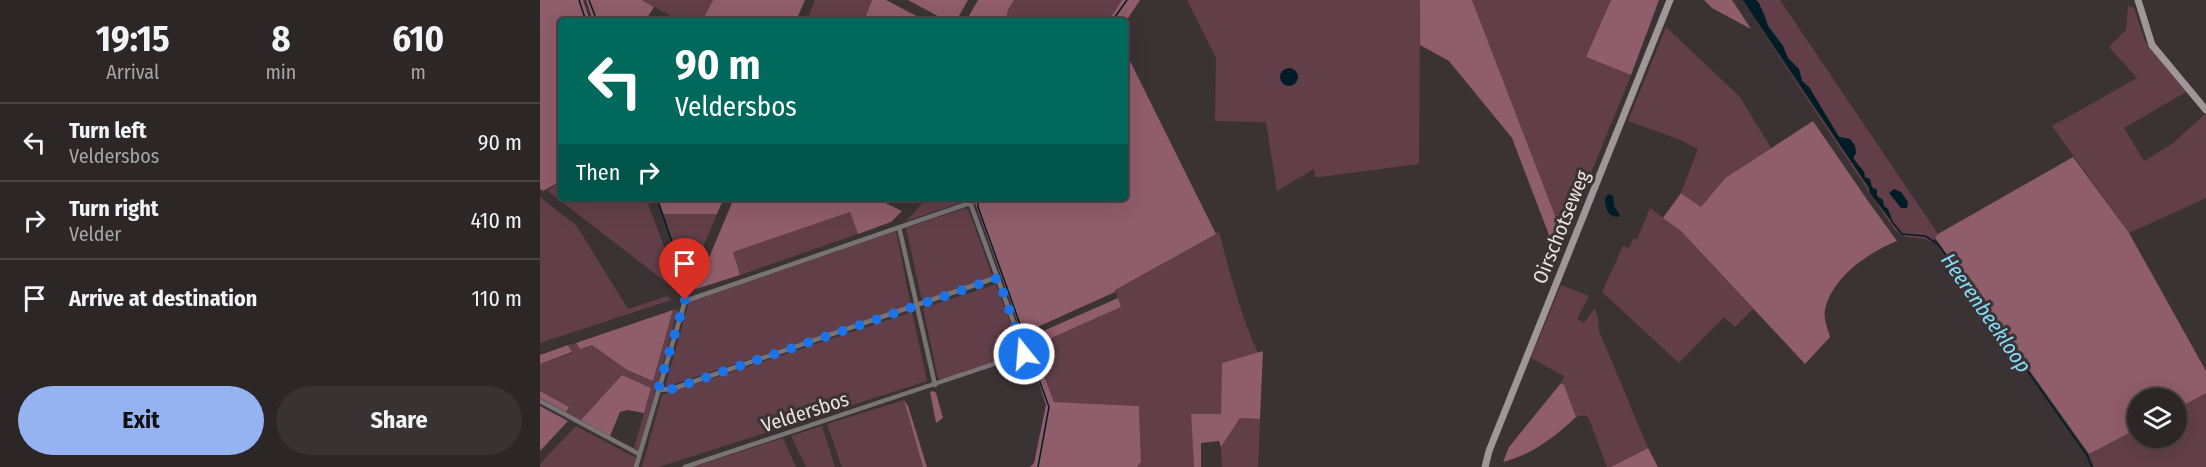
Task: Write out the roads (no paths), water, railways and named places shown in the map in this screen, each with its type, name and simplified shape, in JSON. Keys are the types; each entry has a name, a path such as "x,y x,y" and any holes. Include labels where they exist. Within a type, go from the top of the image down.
{"street":[{"name":"Oirschotseweg","path":"1485,467 1489,451 1670,0"},
{"path":"2138,0 2152,45 2206,110"},
{"name":"Veldersbos","path":"658,390 685,300 968,204 971,205 1024,354 685,467"},
{"path":"900,227 935,385"},
{"path":"636,467 658,390 672,389 998,278"},
{"path":"540,400 639,454"}],"water":[{"path":"1743,0 1756,0 1759,3 1768,26 1783,46 1788,58 1799,69 1802,81 1809,87 1839,137 1850,139 1855,146 1856,153 1853,158 1864,172 1865,177 1870,179 1872,187 1877,190 1877,196 1883,200 1893,223 1870,193 1869,188"},
{"path":"1285,68 1293,68 1298,73 1296,84 1285,86 1280,81 1280,73"},
{"path":"1894,189 1901,192 1908,202 1907,208 1901,208 1889,193"},
{"path":"1609,194 1613,196 1614,206 1620,215 1617,217 1611,215 1606,208 1605,198"}],"waterway":[{"path":"579,0 585,18"},
{"path":"589,0 596,18"},
{"path":"1114,18 1127,0"},
{"path":"658,201 684,277"},
{"path":"978,201 978,207 1025,338"},
{"name":"Heerenbeekloop","path":"1892,222 1902,234 1925,236 1938,244 2087,455 2092,467"},
{"path":"1027,346 1049,407 1038,467"}]}
